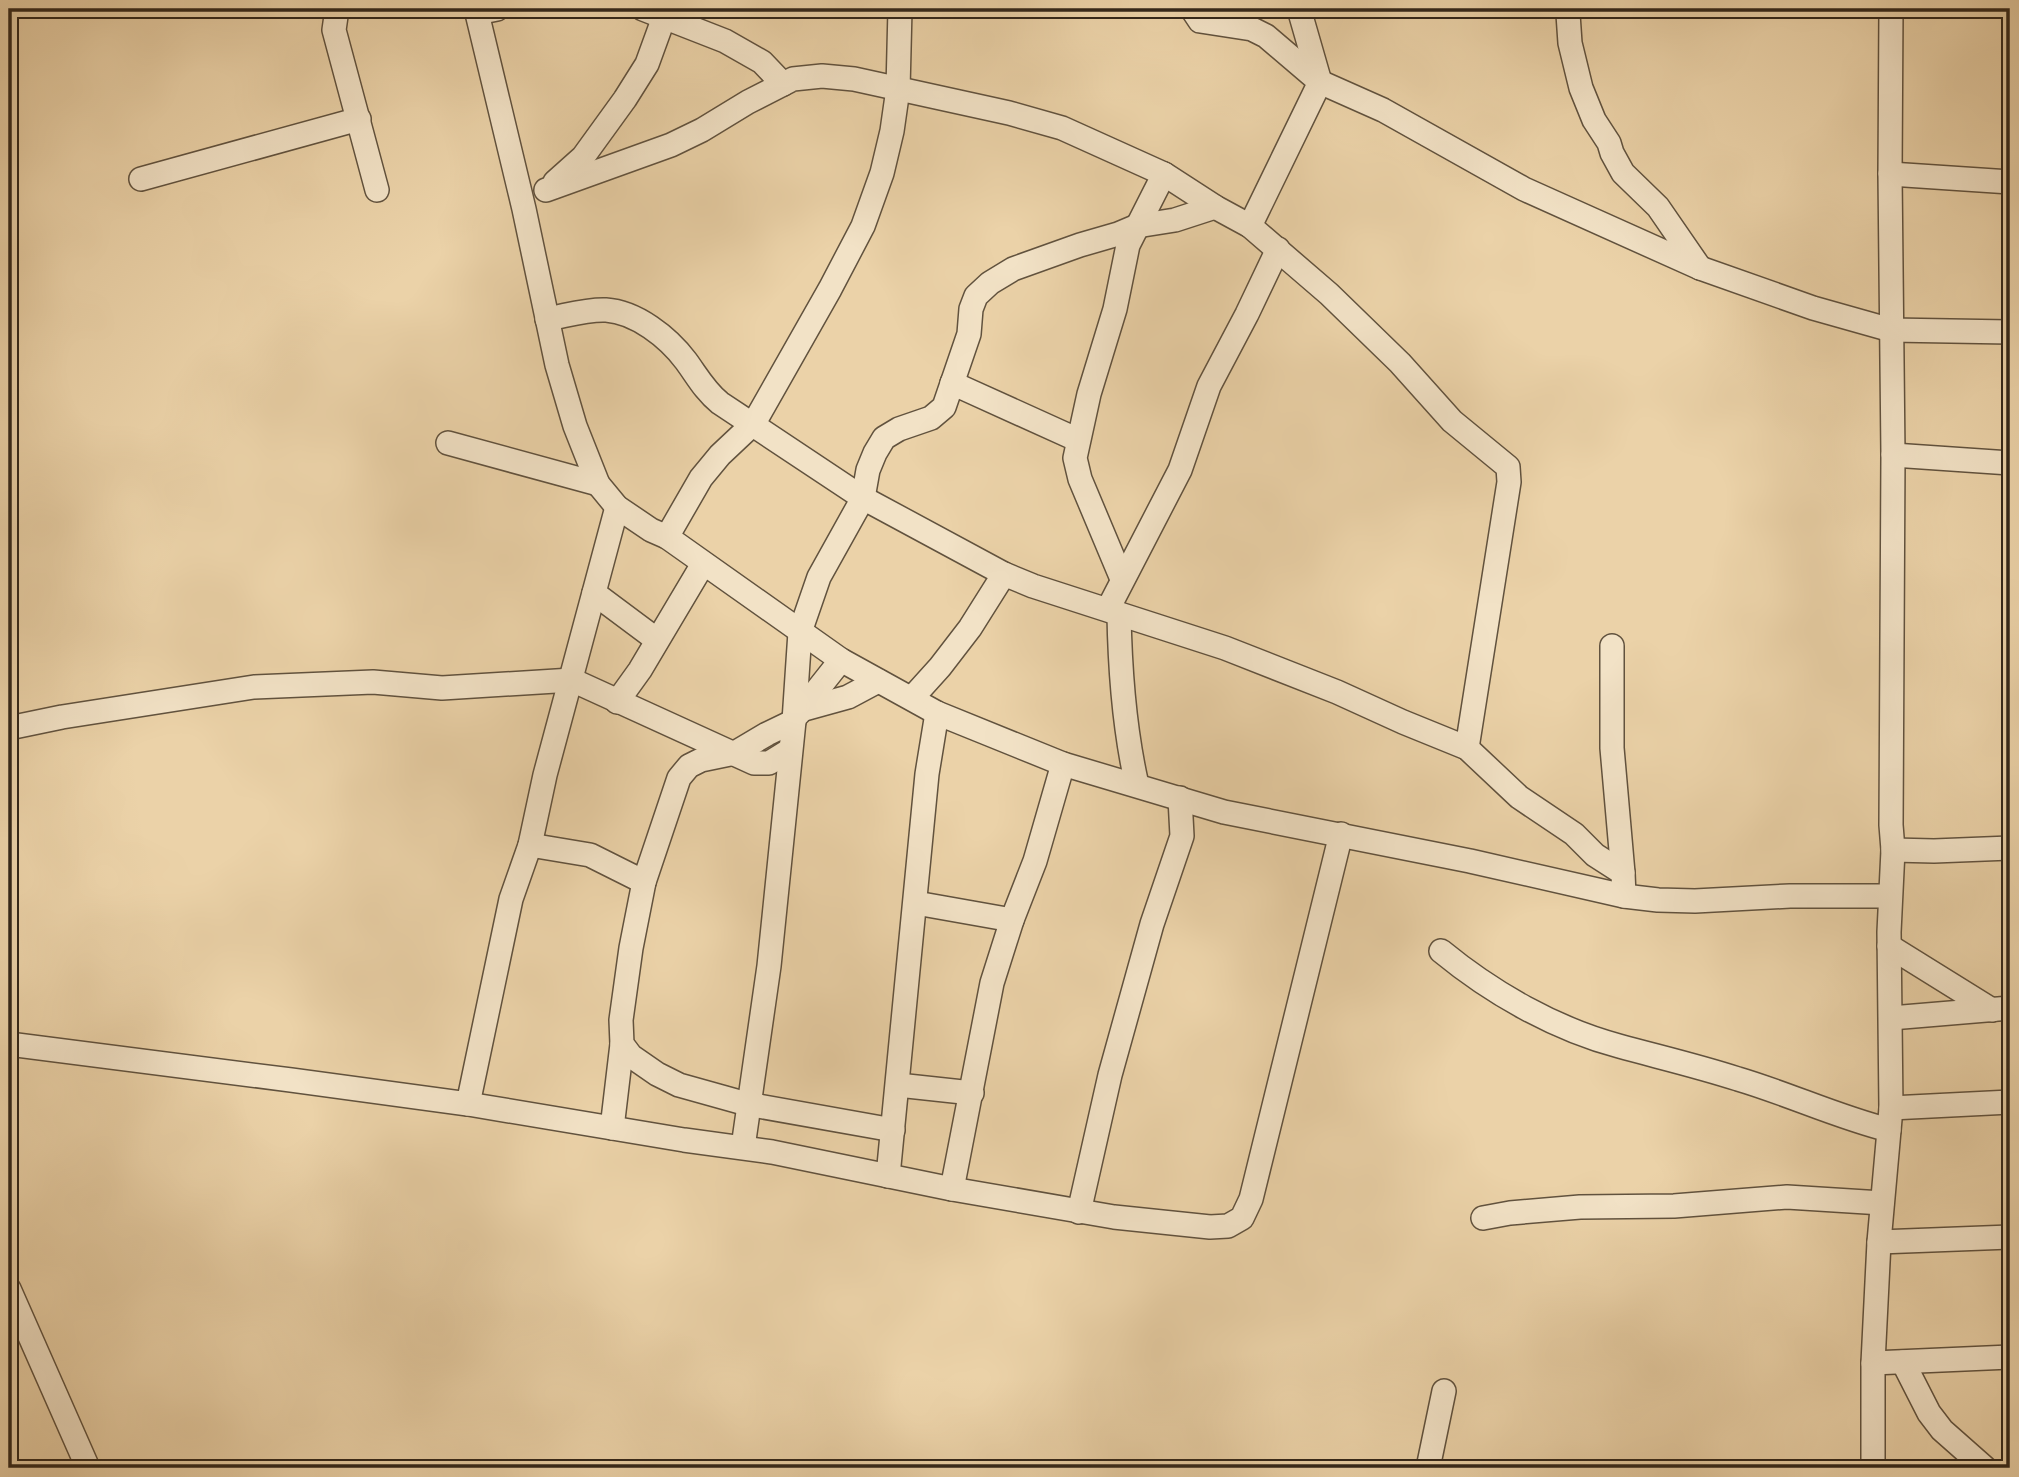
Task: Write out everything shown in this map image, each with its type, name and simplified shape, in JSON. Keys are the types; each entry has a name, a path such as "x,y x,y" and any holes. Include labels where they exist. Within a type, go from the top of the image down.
{"street":[{"path":"337,9 334,30 377,190"},
{"path":"667,537 701,478 720,455 754,424 863,226 888,153 898,89 900,9"},
{"path":"1192,9 1200,21 1252,29 1266,36 1320,82 1383,110 1524,189 1700,268 1813,308 1891,330 2010,332"},
{"path":"1250,226 1320,82 1299,9"},
{"path":"1565,9 1568,13 1570,43 1581,88 1594,120 1609,143 1623,173 1658,207 1700,268"},
{"path":"1873,1468 1873,1363 1879,1242 1890,1119 1889,946 1893,850 1893,455 1889,174 1891,9"},
{"path":"483,10 547,319 575,426 598,484 617,507 651,530 667,537 841,660 937,713 1063,764 1224,812 1341,834 1624,896 1695,901 1790,896 1890,896"},
{"path":"524,209 583,157 625,99 647,64 658,12 725,41 762,62 783,84"},
{"path":"546,190 671,145 793,79 822,76 854,79 978,106 1062,128 1164,174 1250,226 1329,294 1400,363 1452,421 1508,467 1509,482 1467,748"},
{"path":"141,179 359,119"},
{"path":"1137,785 1121,692 1119,643 1122,579 1076,467 1078,440 1115,309 1123,261 1137,226 1164,174"},
{"path":"1889,174 2010,182"},
{"path":"743,1147 747,1104 769,966 790,750 796,716 800,632 819,577 863,498 868,470 884,439 900,429 931,418 944,407 969,334 971,309 976,296 990,283 1013,269 1080,245 1137,226 1175,220 1215,207"},
{"path":"1122,579 1180,470 1209,386 1278,249"},
{"path":"547,319 602,310 633,318 663,335 687,362 710,395 863,498 1004,574 1033,586 1224,648 1467,748 1519,797 1574,834 1595,855 1623,873"},
{"path":"952,383 1078,440"},
{"path":"448,443 598,484"},
{"path":"1893,455 2010,463"},
{"path":"467,1104 501,937 530,845 545,775 617,507"},
{"path":"617,702 640,670 703,564"},
{"path":"912,698 954,649 1004,574"},
{"path":"594,593 657,640"},
{"path":"1612,646 1612,748 1624,896"},
{"path":"796,716 841,660"},
{"path":"9,728 62,717 254,687 373,682 442,688 572,680 754,763 769,763 790,750"},
{"path":"612,1128 622,1044 623,997 644,882 679,778 689,766 701,760 735,753 796,716 848,697 878,681"},
{"path":"888,1176 927,774 937,713"},
{"path":"952,1189 992,983 1035,861 1063,764"},
{"path":"1079,1212 1121,1038 1152,925 1182,836 1180,798"},
{"path":"1182,836 1224,812"},
{"path":"9,1045 467,1104 684,1140 743,1147 1079,1212 1210,1227 1228,1226 1242,1218 1251,1199 1341,834"},
{"path":"530,845 590,855 644,882"},
{"path":"1893,850 2010,848"},
{"path":"916,903 1012,920"},
{"path":"1889,946 2001,1009"},
{"path":"1441,951 1490,988 1572,1030 1759,1085 1855,1121 1890,1119 2010,1102"},
{"path":"1891,1018 2001,1009"},
{"path":"622,1044 631,1056 670,1082 747,1104 893,1130"},
{"path":"898,1085 972,1093"},
{"path":"1483,1218 1567,1208 1674,1206 1787,1197 1882,1203"},
{"path":"1879,1242 2010,1237"},
{"path":"9,1289 88,1468"},
{"path":"1873,1363 2010,1357"},
{"path":"1903,1362 1929,1413 1942,1430 1984,1468"},
{"path":"1428,1468 1444,1391"}]}
